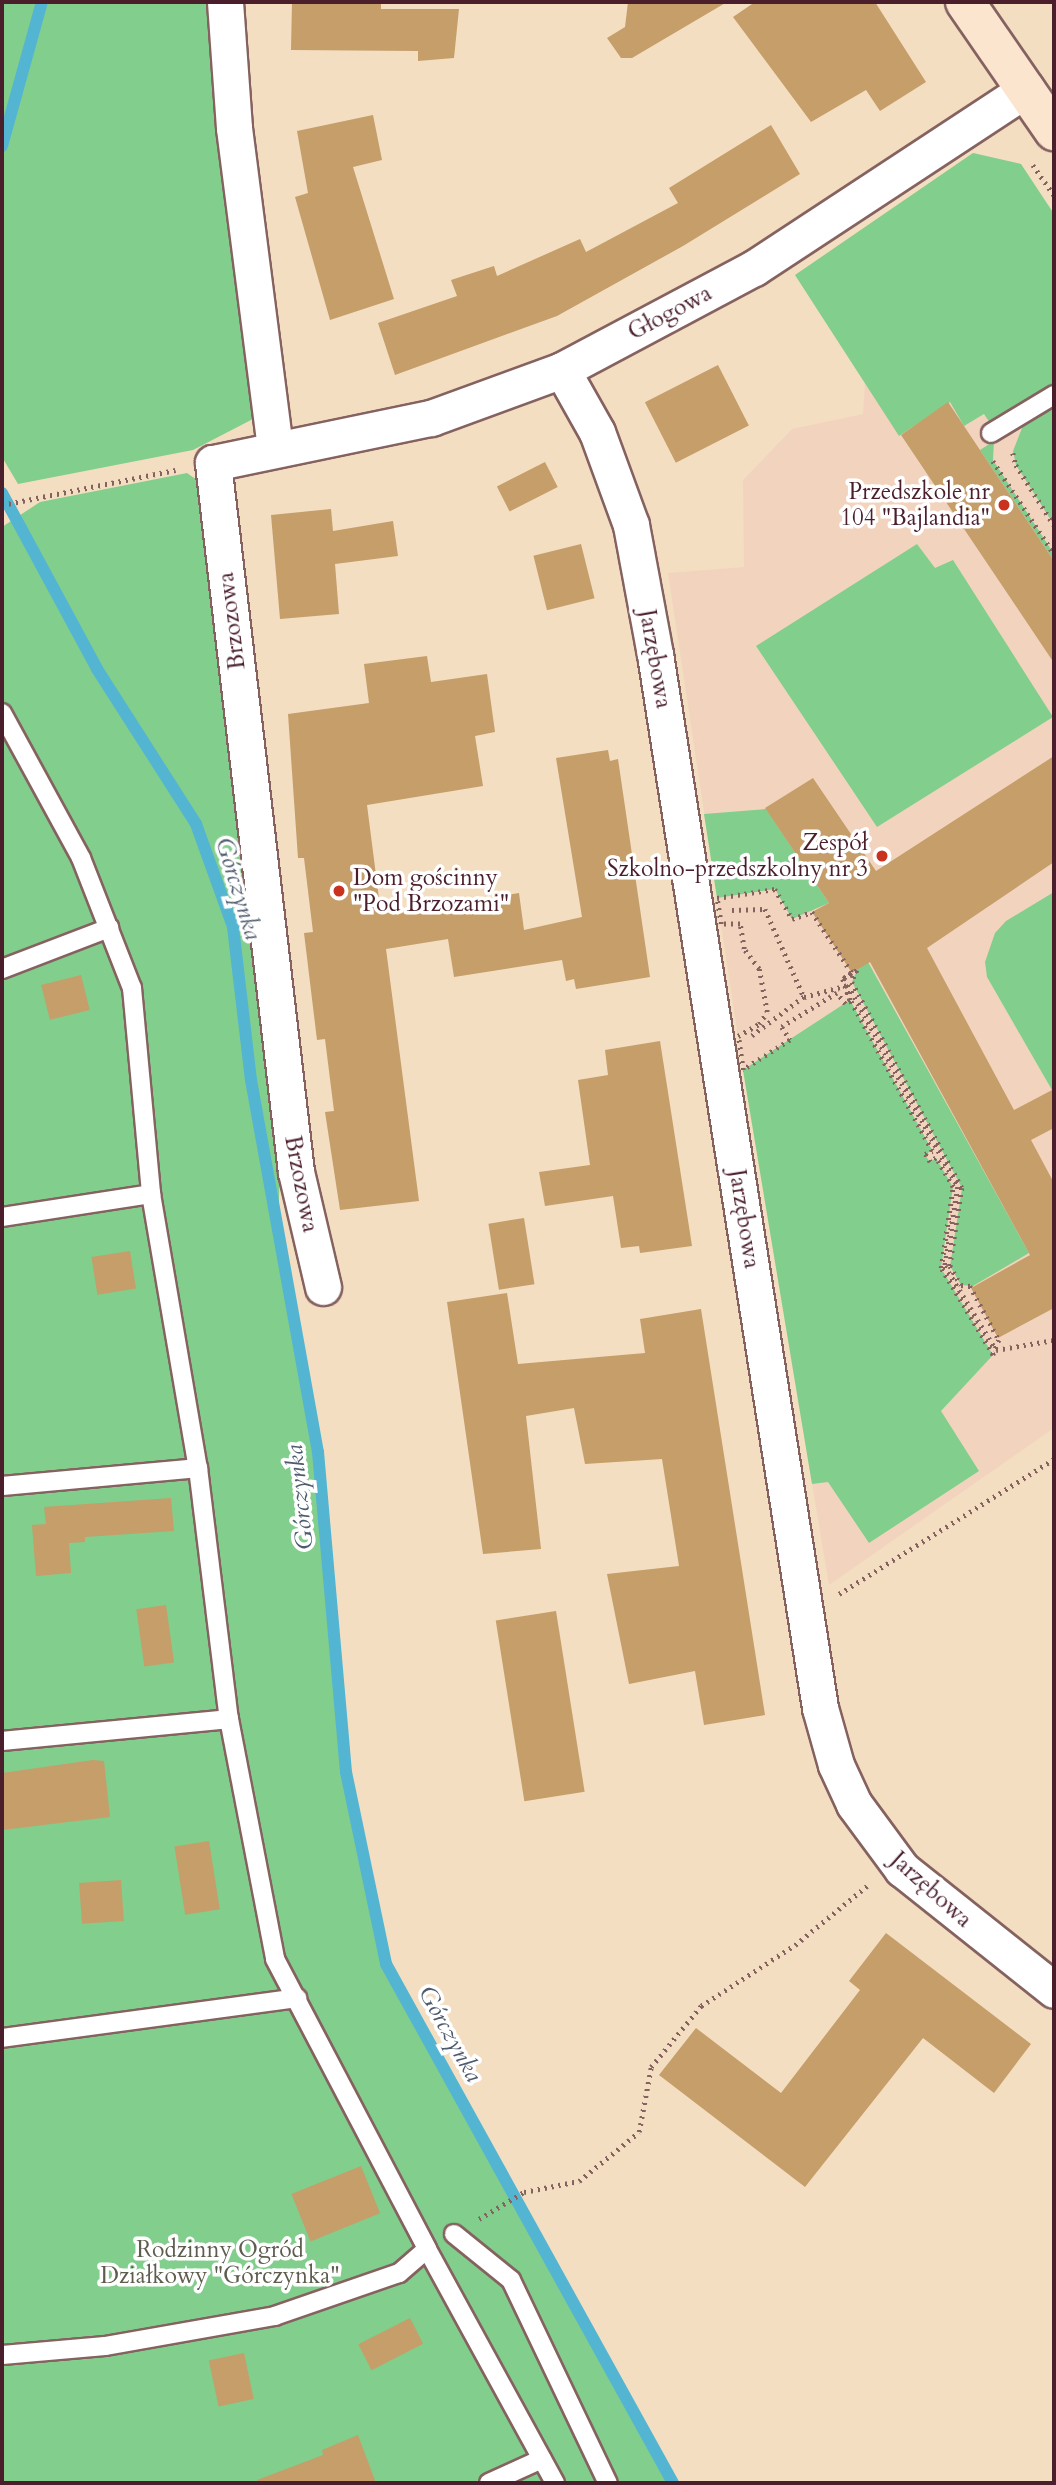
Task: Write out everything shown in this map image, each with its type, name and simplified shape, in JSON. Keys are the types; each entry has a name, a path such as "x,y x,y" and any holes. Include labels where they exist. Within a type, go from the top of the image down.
{"street":[{"path":"213,463 275,447 234,128 225,2"},
{"path":"965,2 1054,131"},
{"name":"Głogowa","path":"275,447 431,418 562,370 754,268 1026,89"},
{"name":"Jarzębowa","path":"562,370 597,432 631,525 707,910 820,1708 836,1765 854,1804 896,1862 941,1903 1054,1990"},
{"name":"Brzozowa","path":"213,463 296,1172 323,1287"}],"lane":[{"path":"991,433 1054,395"},
{"path":"2,713 81,858 132,988 138,1028 151,1194 198,1468 229,1719 275,1959 427,2249 555,2483"},
{"path":"2,970 109,928"},
{"path":"2,1217 151,1194"},
{"path":"2,1486 198,1468"},
{"path":"2,1741 229,1719"},
{"path":"2,2038 297,1998"},
{"path":"454,2234 511,2280 608,2483"},
{"path":"2,2355 105,2346 275,2316 399,2273 427,2249"},
{"path":"489,2483 542,2459"}],"path":[{"path":"1015,440 1016,466 1054,525"},
{"path":"2,505 29,497 213,463"},
{"path":"707,910 717,898 775,889 792,919 812,912 852,973"},
{"path":"707,910 765,909 804,997"},
{"path":"707,910 721,924 740,924 744,949 759,969 766,1012 759,1024 738,1036 729,1054"},
{"path":"848,985 850,1000 932,1150 925,1154 930,1162 936,1158 953,1187 942,1268 993,1355 996,1350 999,1340 970,1286 961,1285 950,1266 962,1188 852,982 857,970 843,979 848,985 958,1187 945,1266 996,1350"},
{"path":"729,1054 804,997 848,985"},
{"path":"729,1054 743,1070 790,1040 782,1027 837,993 845,1004 850,1000"},
{"path":"996,1350 1054,1340"},
{"path":"806,1615 1054,1459"},
{"path":"504,2204 524,2192 579,2181 639,2132 651,2067 701,2006 795,1945 896,1862"}],"shaded area":[{"name":"Zespół Szkolno-przedszkolny nr 3","path":"973,153 1021,164 1054,214 1054,1428 829,1585 743,1070 668,573 744,567 743,480 792,429 863,414 865,383 795,275"}],"green space":[{"path":"2,2 210,2 221,157 253,419 193,450 18,484 2,457"},
{"path":"973,153 1021,164 1054,214 1054,384 990,423 984,414 964,426 950,402 899,436 795,275"},
{"path":"1054,405 1054,525 1016,465 1013,451 1024,423"},
{"path":"994,441 993,460 1054,554 1054,561 980,450"},
{"name":"Rodzinny Ogród Działkowy \"Górczynka\"","path":"187,473 197,480 280,1166 278,1233 318,1452 346,1772 386,1963 673,2483 2,2483 2,527 40,502"},
{"path":"917,544 935,568 953,560 1053,717 877,827 756,646"},
{"path":"766,809 829,903 792,919 775,889 717,898 704,814"},
{"path":"1054,892 1052,1090 987,977 985,962 995,933 1006,921"},
{"path":"868,962 1029,1253 973,1286 961,1285 950,1266 962,1188 852,982 857,970"},
{"path":"850,1000 932,1150 925,1155 930,1162 936,1158 953,1187 941,1268 993,1355 941,1411 979,1471 869,1543 828,1482 812,1484 743,1070"}],"building":[{"path":"292,2 381,2 381,9 459,9 454,58 418,61 418,51 291,50"},
{"path":"628,2 727,2 632,58 621,58 607,38 625,27"},
{"path":"755,2 875,2 926,82 880,111 866,90 811,122 733,17"},
{"path":"373,115 382,160 353,167 394,299 330,320 295,197 308,193 297,131"},
{"path":"771,125 800,174 683,246 557,316 395,375 378,323 457,296 451,280 494,266 497,276 580,239 586,252 678,203 669,188"},
{"path":"718,365 749,426 676,463 645,402"},
{"path":"948,402 1054,561 1054,663 901,435"},
{"path":"545,462 558,487 510,511 497,487"},
{"path":"331,509 333,531 393,521 398,556 335,564 339,614 280,619 271,515"},
{"path":"581,544 595,598 547,610 533,556"},
{"path":"427,656 431,682 487,674 495,732 475,736 483,786 367,805 381,914 519,893 524,930 582,917 556,758 608,750 610,761 618,759 650,977 576,989 574,979 566,981 562,960 454,977 448,939 386,949 419,1201 340,1210 325,1112 334,1111 325,1039 317,1040 304,933 313,932 304,858 298,858 288,714 369,703 364,664"},
{"path":"1054,756 1054,862 927,948 1014,1110 1054,1089 1054,1128 1031,1140 1054,1183 1054,1308 998,1338 971,1288 1030,1255 870,962 852,973 812,912 829,903 765,808 813,778 876,871"},
{"path":"81,975 90,1010 50,1020 41,985"},
{"path":"660,1041 692,1246 640,1253 639,1246 621,1248 613,1196 545,1206 539,1172 590,1165 578,1080 608,1075 605,1050"},
{"path":"524,1218 534,1284 499,1290 488,1224"},
{"path":"130,1251 136,1289 97,1295 91,1257"},
{"path":"507,1293 518,1364 645,1353 640,1319 701,1309 765,1715 704,1725 695,1671 629,1684 607,1574 679,1566 662,1459 585,1464 574,1408 526,1416 541,1549 483,1554 447,1302"},
{"path":"171,1498 174,1531 85,1537 85,1542 69,1543 71,1573 36,1576 32,1525 46,1524 44,1507"},
{"path":"166,1605 174,1662 144,1667 136,1609"},
{"path":"556,1611 585,1792 524,1801 496,1621"},
{"path":"93,1760 104,1761 110,1817 2,1830 2,1773"},
{"path":"209,1841 220,1909 185,1915 174,1846"},
{"path":"121,1880 124,1921 82,1924 79,1883"},
{"path":"886,1933 1031,2044 994,2093 923,2038 805,2187 659,2075 696,2028 781,2093 860,1990 849,1981"},
{"path":"361,2166 380,2213 311,2241 291,2194"},
{"path":"410,2318 423,2344 371,2370 358,2344"},
{"path":"244,2353 254,2399 219,2406 209,2360"},
{"path":"358,2435 376,2483 258,2483 257,2480 323,2455 322,2450"}],"waterway":[{"name":"Górczynka","path":"2,146 42,2"},
{"name":"Górczynka","path":"2,493 97,669 196,824 233,927 251,1080 318,1452 346,1772 386,1964 673,2483"}],"place":[{"name":"Przedszkole nr 104 \"Bajlandia\"","path":"1004,505"},
{"name":"Zespół Szkolno-przedszkolny nr 3","path":"882,856"},
{"name":"Dom gościnny \"Pod Brzozami\"","path":"339,891"}]}
